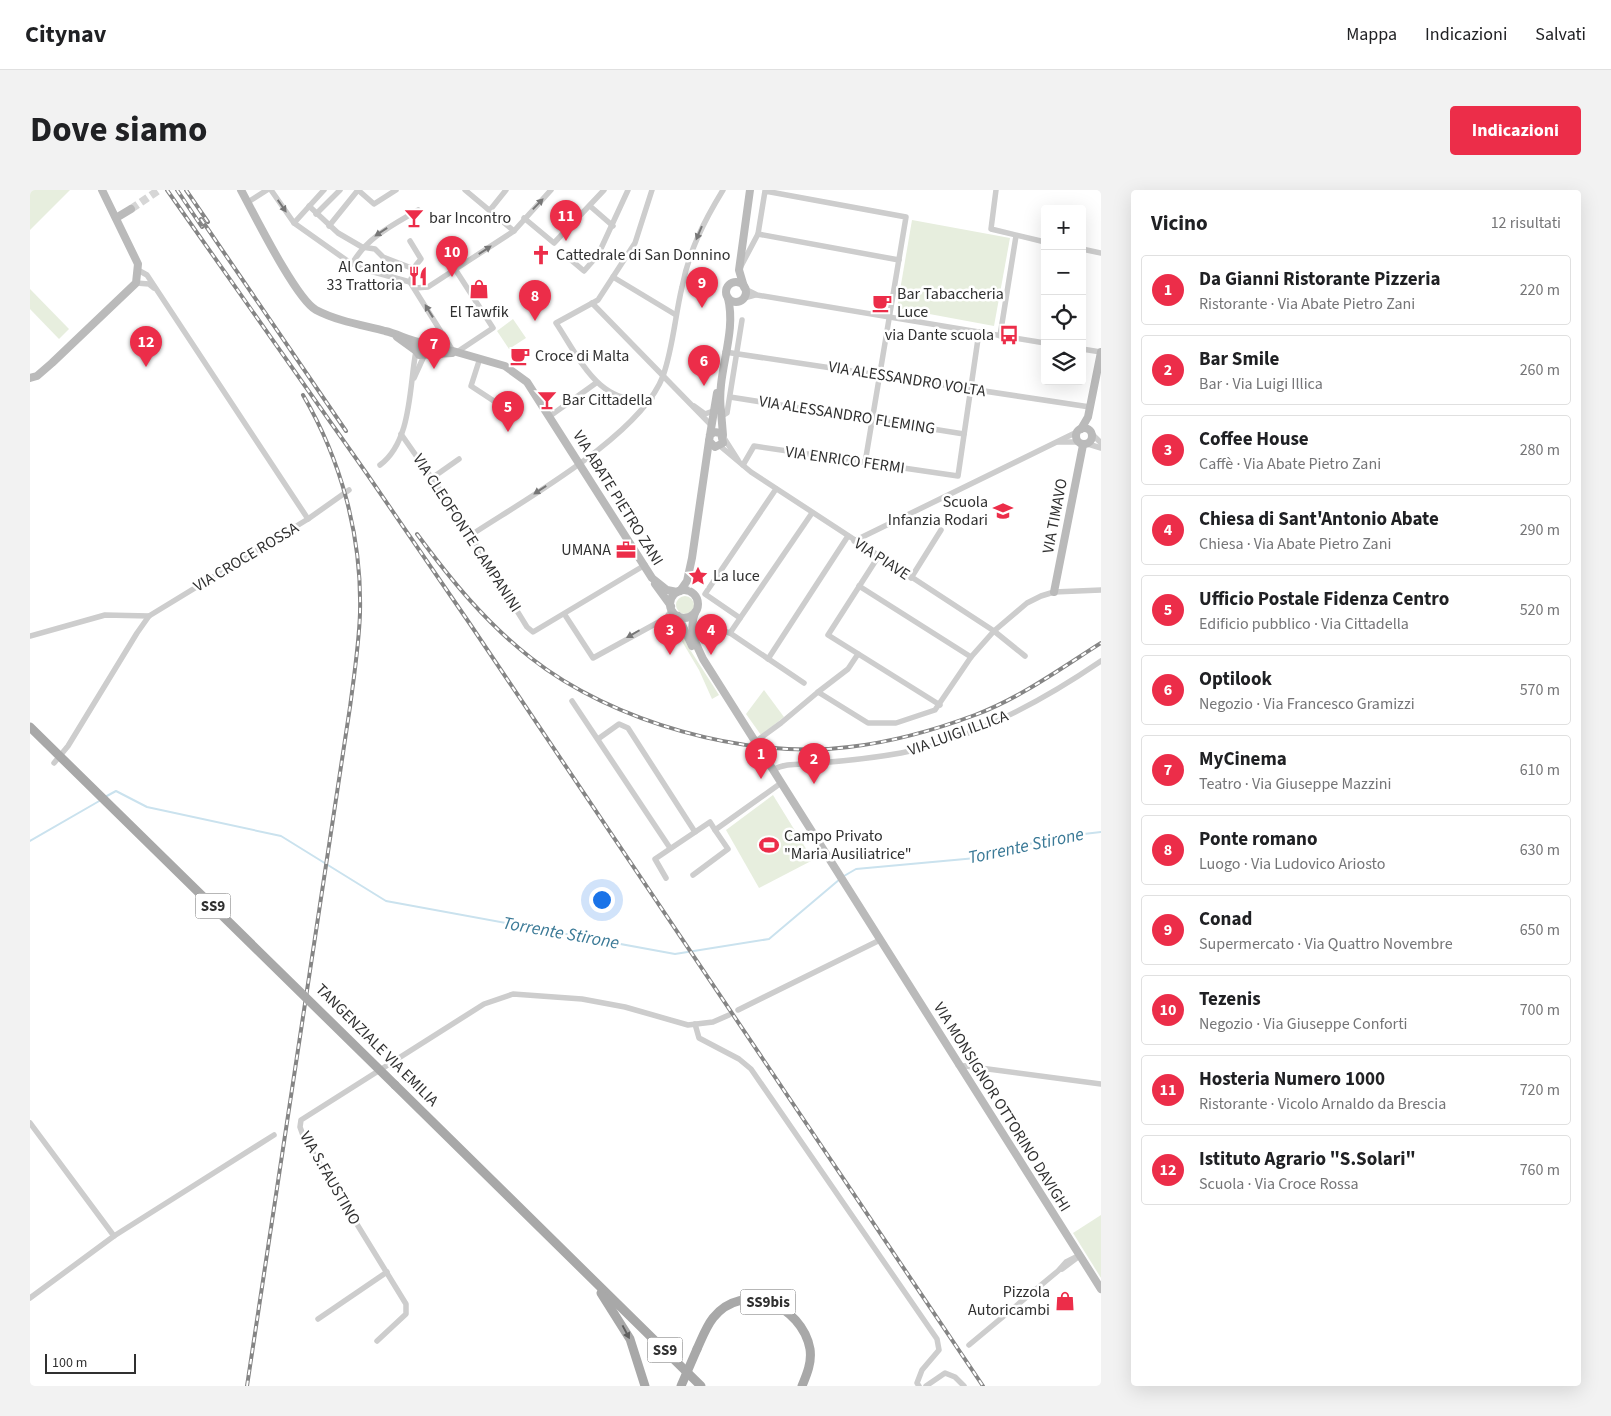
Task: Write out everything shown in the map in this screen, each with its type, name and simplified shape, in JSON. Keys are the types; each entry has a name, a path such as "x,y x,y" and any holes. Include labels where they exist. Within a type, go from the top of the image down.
{"main road":[{"path":"30,378 37,376 52,363 136,283 138,264 102,190"},
{"path":"241,190 296,290 308,304 314,309 341,320 389,332 422,350"},
{"path":"730,319 744,293 739,270 750,190"},
{"path":"116,218 131,208"},
{"path":"707,464 721,441 718,413 719,385 730,319 726,290 739,270"},
{"path":"731,284 736,282 744,293"},
{"path":"728,298 735,302 744,293"},
{"name":"VIA ABATE PIETRO ZANI","path":"422,350 455,352 480,358 505,366 527,382 645,565 655,586 673,611 693,649 702,659"},
{"path":"1088,417 1076,435 1083,443 1091,433 1088,417 1101,352"},
{"path":"692,558 692,578 698,606 695,613 687,618 673,611 672,598 687,582 712,426 718,413"},
{"path":"1079,430 1091,433"},
{"path":"710,438 716,432 721,441"},
{"path":"710,438 711,445 721,441"},
{"name":"VIA TIMAVO","path":"1054,592 1083,443"},
{"name":"VIA ABATE PIETRO ZANI","path":"652,578 667,590 678,592"},
{"path":"678,592 688,591 695,595"},
{"name":"VIA ABATE PIETRO ZANI","path":"695,613 692,622 693,638 702,659 868,921"},
{"name":"TANGENZIALE VIA EMILIA","path":"30,727 700,1384"},
{"name":"VIA MONSIGNOR OTTORINO DAVIGHI","path":"868,921 1101,1289"},
{"path":"589,1277 619,1319 630,1339 645,1386"},
{"name":"SS9bis","path":"681,1386 714,1317 728,1306 746,1300 762,1300 776,1304 789,1312 800,1324 810,1350 810,1363 801,1386"}],"street":[{"path":"248,202 269,190 294,223 352,264 410,282 416,288 455,352 493,328 455,269"},
{"path":"294,223 324,190"},
{"path":"316,214 340,190"},
{"path":"329,226 358,190 374,204 396,190"},
{"path":"465,190 514,231"},
{"path":"490,210 506,190"},
{"path":"416,288 428,287 514,231 551,190"},
{"path":"524,218 554,243 604,190"},
{"path":"572,260 584,271 598,255 628,192 619,190"},
{"path":"652,190 635,243 598,300 556,323 596,383 622,398 641,400 652,398"},
{"path":"471,535 581,464 641,412 652,398 664,374 690,255 702,225 723,190"},
{"path":"996,190 991,228 1041,241"},
{"path":"739,270 758,234 765,191 906,218 865,463"},
{"path":"309,206 329,226 362,247 375,249 383,257 414,269"},
{"path":"590,206 612,226"},
{"path":"352,264 362,247 377,234 418,210"},
{"path":"758,234 899,260"},
{"path":"1000,336 1016,236"},
{"path":"410,241 421,259 414,269 410,282"},
{"path":"1086,250 1101,253"},
{"name":"VIA CROCE ROSSA","path":"54,763 68,746 137,632 149,616 308,519 147,276 138,270"},
{"path":"613,277 676,315"},
{"path":"136,283 149,284 155,289"},
{"path":"744,293 1041,342"},
{"path":"592,304 664,374 712,426"},
{"path":"692,405 705,414 727,413 742,320"},
{"path":"964,434 979,332"},
{"path":"380,465 389,458 402,434 411,384 422,350 443,334"},
{"path":"1086,350 1101,352"},
{"name":"VIA ALESSANDRO VOLTA","path":"725,352 1090,407"},
{"path":"480,358 472,386 509,411"},
{"path":"550,416 596,383"},
{"name":"VIA ALESSANDRO FLEMING","path":"730,397 873,418 964,434"},
{"path":"854,541 1079,430"},
{"path":"1091,433 1101,443"},
{"name":"VIA CLEOFONTE CAMPANINI","path":"402,434 471,535 527,627 533,632 564,615"},
{"name":"VIA ENRICO FERMI","path":"741,464 754,446 958,476 964,434"},
{"name":"VIA PIAVE","path":"721,441 741,464 776,489 994,631 1025,656"},
{"path":"1054,442 1083,443 1101,448"},
{"path":"432,478 459,459"},
{"path":"740,618 705,594 776,489"},
{"path":"308,519 349,490"},
{"path":"730,633 812,513"},
{"path":"911,578 941,530"},
{"path":"768,658 848,536"},
{"path":"878,557 828,635 940,705"},
{"path":"645,565 564,615 593,658 666,618 673,611"},
{"path":"859,586 971,657"},
{"path":"818,692 868,723 896,722 935,710 971,657 994,631 1027,604 1040,596 1054,592 1101,590"},
{"path":"30,636 105,615 149,616"},
{"path":"703,641 723,631 730,633 804,683"},
{"path":"755,742 848,668 858,654"},
{"name":"VIA LUIGI ILLICA","path":"773,770 795,764 873,758 930,746 1019,711 1067,684 1101,661"},
{"path":"572,701 670,848"},
{"path":"598,739 620,724 628,728 695,832"},
{"path":"715,830 781,783"},
{"path":"666,878 655,859 710,822 728,848 693,875"},
{"path":"738,1010 880,940"},
{"name":"VIA S.FAUSTINO","path":"377,1341 406,1314 406,1304 304,1138 300,1126 302,1119 484,1004 514,994 600,1001 681,1024 695,1024"},
{"path":"729,1015 713,1022 695,1024 700,1038 739,1059 751,1069 937,1339 939,1350 922,1370 918,1386"},
{"path":"958,1065 1101,1084"},
{"path":"30,1123 114,1236"},
{"path":"30,1298 114,1236 274,1135"},
{"path":"969,1344 1058,1271 1066,1262 1080,1255"},
{"path":"318,1319 387,1272"},
{"path":"926,1386 945,1373 954,1377 964,1386"}],"green space":[{"path":"30,190 70,190 30,230"},
{"path":"912,220 1010,238 994,326 897,308"},
{"path":"30,289 69,329 59,339 30,309"},
{"path":"513,319 526,338 509,349 497,331"},
{"path":"685,596 691,599 694,605 691,611 685,614 679,611 676,605 679,599"},
{"path":"682,631 687,645 719,695 712,699 699,670 677,633"},
{"path":"764,690 784,717 761,735 746,714"},
{"name":"Campo Privato \"Maria Ausiliatrice\"","path":"773,795 813,860 759,888 726,830"},
{"path":"1101,1215 1101,1278 1073,1233"}],"waterway":[{"name":"Torrente Stirone","path":"105,797 116,791 147,807 281,836 386,901 675,954 769,939 840,879"},
{"name":"Torrente Stirone","path":"30,841 101,800"},
{"name":"Torrente Stirone","path":"844,876 856,869 987,857 1049,838 1101,832"}],"tunnel":[{"path":"131,209 159,190"}],"railway":[{"path":"167,190 470,624 983,1386"},
{"path":"177,190 202,227"},
{"path":"186,190 208,222"},
{"path":"201,219 346,431"},
{"path":"247,1386 350,707 360,613 360,584 357,556 347,500 328,446 303,395"},
{"path":"417,534 484,616 515,645 564,681 601,701 640,718 682,731 768,748 809,750 849,747 913,735 944,726 1008,700 1101,643"}],"place":[{"name":"bar Incontro","path":"414,218"},
{"name":"Hosteria Numero 1000","path":"566,241"},
{"name":"Cattedrale di San Donnino","path":"541,255"},
{"name":"Al Canton 33 Trattoria","path":"418,276"},
{"name":"Tezenis","path":"452,277"},
{"name":"El Tawfik","path":"479,289"},
{"name":"Bar Tabaccheria Luce","path":"882,303"},
{"name":"Conad","path":"702,308"},
{"name":"Ponte romano","path":"535,321"},
{"name":"via Dante scuola","path":"1009,335"},
{"name":"Croce di Malta","path":"520,356"},
{"name":"Istituto Agrario \"S.Solari\"","path":"146,367"},
{"name":"MyCinema","path":"434,369"},
{"name":"Optilook","path":"704,386"},
{"name":"Bar Cittadella","path":"547,400"},
{"name":"Ufficio Postale Fidenza Centro","path":"508,432"},
{"name":"Scuola Infanzia Rodari","path":"1003,511"},
{"name":"UMANA","path":"626,550"},
{"name":"La luce","path":"698,576"},
{"name":"Coffee House","path":"670,655"},
{"name":"Chiesa di Sant'Antonio Abate","path":"711,655"},
{"name":"Da Gianni Ristorante Pizzeria","path":"761,779"},
{"name":"Bar Smile","path":"814,784"},
{"name":"Campo Privato \"Maria Ausiliatrice\"","path":"769,845"},
{"name":"Pizzola Autoricambi","path":"1065,1301"}]}
